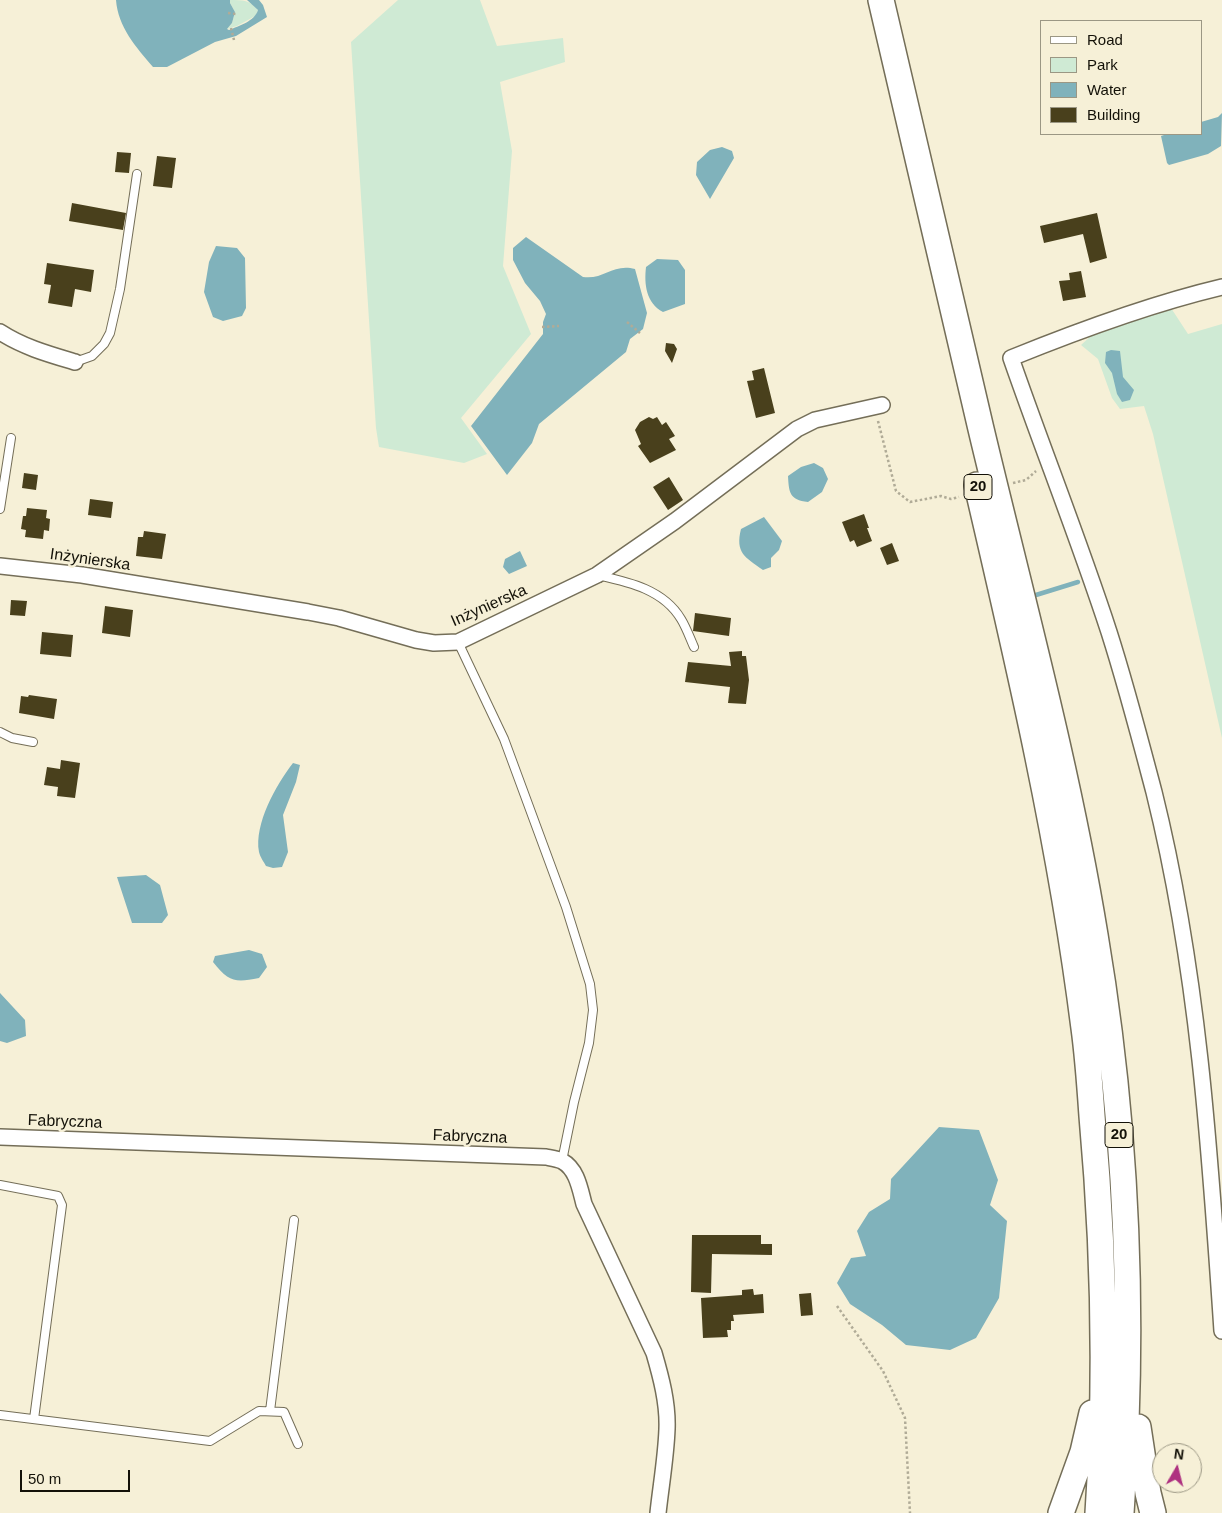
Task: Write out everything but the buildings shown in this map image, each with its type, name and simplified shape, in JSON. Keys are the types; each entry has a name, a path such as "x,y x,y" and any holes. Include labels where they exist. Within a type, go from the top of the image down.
{"main road":[{"name":"20","path":"866,0 1021,674 1051,819 1077,978 1085,1032 1100,1201 1104,1343 1102,1456 1098,1513"},
{"name":"20","path":"881,0 1026,611 1073,816 1086,884 1109,1030 1122,1160 1128,1392 1121,1513"},
{"path":"1128,1336 1141,1452 1148,1493 1154,1513"},
{"path":"1061,1513 1083,1452 1104,1343"}],"street":[{"path":"1222,287 1190,295 1081,330 1011,358 1110,633 1154,795 1181,923 1198,1033 1209,1141 1222,1331"},
{"path":"0,332 34,350 74,362"},
{"name":"Inżynierska","path":"0,566 82,575 308,612 339,618 416,640 434,643 458,642 597,575 675,521 797,429 815,420 877,406"},
{"name":"Fabryczna","path":"0,1137 546,1157 562,1161"},
{"path":"562,1161 570,1168 576,1178 584,1204 654,1353 665,1396 667,1428 658,1513"}],"lane":[{"path":"74,362 92,356 104,344 110,333 120,289 137,174"},
{"path":"0,510 11,438"},
{"path":"597,575 624,581 660,596 680,618 694,647"},
{"path":"458,642 504,739 566,907 590,984 593,1010 589,1043 562,1161"},
{"path":"0,732 12,738 33,742"},
{"path":"0,1185 58,1196 62,1205 34,1419"},
{"path":"270,1411 294,1220"},
{"path":"0,1415 210,1441 259,1411 284,1412 298,1444"}],"path":[{"path":"228,13 236,14"},
{"path":"231,28 234,40"},
{"path":"627,322 640,333"},
{"path":"542,327 559,326"},
{"path":"877,406 878,420 896,491 910,502 941,496 951,499 960,496"},
{"path":"1007,485 1026,480 1048,460"},
{"path":"837,1306 883,1371 905,1418 910,1513"}],"green space":[{"path":"230,0 249,2 258,10 257,15 237,26 227,29 232,23 235,12"},
{"path":"398,0 480,0 497,46 563,38 565,62 500,82 512,151 503,266 531,334 461,418 487,454 464,463 379,447 376,428 351,42"},
{"path":"1171,308 1188,334 1222,324 1222,738 1153,434 1144,406 1120,409 1112,398 1098,359 1081,345 1092,335"}],"water":[{"path":"116,0 230,0 235,12 232,23 227,29 229,30 246,23 256,14 258,10 247,0 259,0 267,17 236,36 215,42 167,67 153,67 134,44 124,28 117,10"},
{"path":"1222,113 1221,146 1208,154 1169,165 1167,163 1161,136 1202,135 1202,122 1218,117"},
{"path":"722,147 732,151 734,158 710,199 696,175 697,162 710,150"},
{"path":"526,237 583,277 597,276 621,268 635,269 647,313 643,329 630,339 626,352 539,424 532,443 507,475 471,426 543,334 543,322 546,314 540,301 525,283 513,260 513,248"},
{"path":"216,246 237,248 245,258 246,308 242,316 223,321 213,317 204,292 209,262"},
{"path":"657,259 678,260 685,270 685,304 663,312 653,304 647,292 645,280 646,267"},
{"path":"1111,350 1120,351 1123,377 1134,390 1130,400 1122,402 1117,394 1112,373 1105,363 1106,352"},
{"path":"814,463 823,468 828,479 822,492 808,502 802,501 791,494 788,476 801,467"},
{"path":"764,517 782,541 779,550 771,558 771,567 763,570 743,554 739,544 739,537 741,529"},
{"path":"520,551 527,566 509,574 503,567 505,559"},
{"path":"293,763 300,765 296,782 283,815 288,852 282,867 273,868 266,866 260,854 258,841 260,829 273,793"},
{"path":"146,875 160,885 168,915 162,923 132,923 117,877"},
{"path":"249,950 262,954 267,967 259,978 233,979 224,974 213,962 215,956"},
{"path":"0,993 25,1020 26,1036 7,1043 0,1041"},
{"path":"939,1127 979,1130 998,1180 990,1205 1007,1221 999,1298 976,1338 950,1350 906,1345 882,1325 850,1304 837,1283 851,1258 866,1256 857,1231 869,1212 890,1199 891,1179"}],"waterway":[{"path":"1036,595 1078,582"}]}
